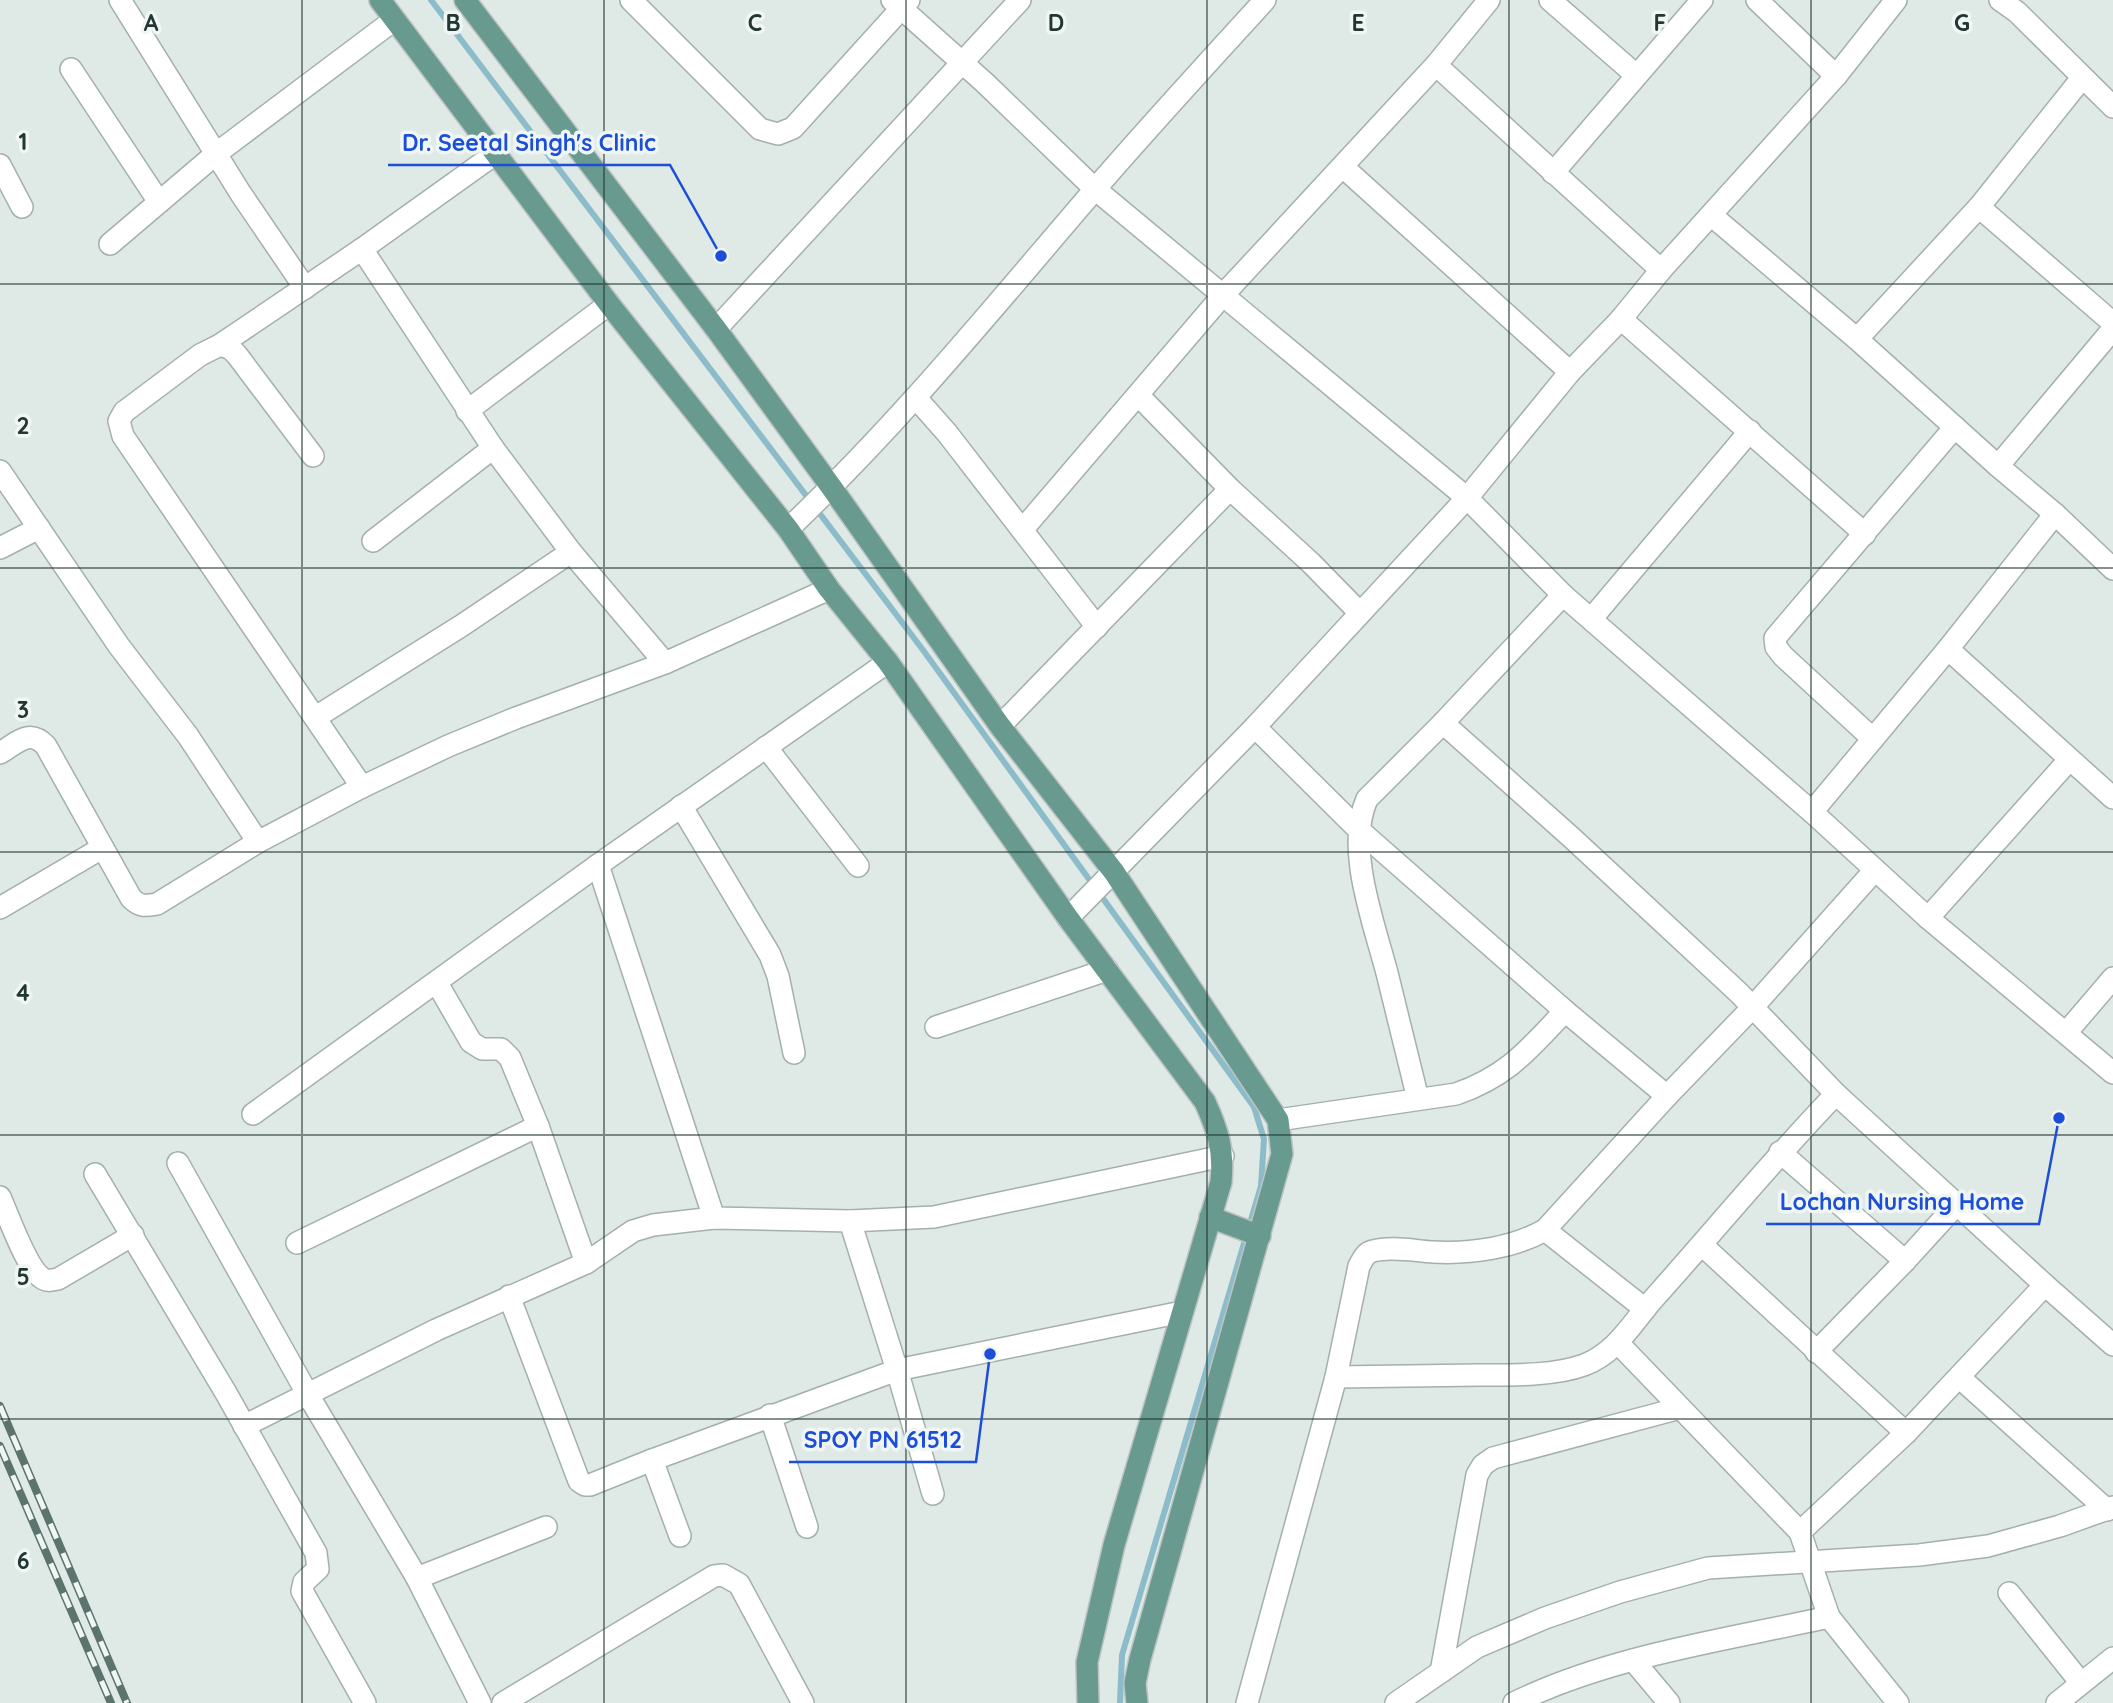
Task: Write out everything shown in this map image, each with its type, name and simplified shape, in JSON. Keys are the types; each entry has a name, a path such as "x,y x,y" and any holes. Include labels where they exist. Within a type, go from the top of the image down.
{"main road":[{"path":"380,0 609,304 794,523 829,589 888,662 1073,913 1107,970 1205,1101 1217,1130 1223,1156 1218,1220 1182,1312 1114,1545 1091,1636 1087,1662 1088,1703"},
{"path":"465,0 716,329 828,492 1000,726 1278,1120 1282,1154 1256,1234 1140,1659 1135,1683 1137,1703"},
{"path":"1218,1220 1256,1234"}],"street":[{"path":"120,0 241,194 305,288"},
{"path":"631,0 760,129 778,134 793,128 901,3 1095,190 1467,498 1563,594 1812,812 1928,918 2113,1073"},
{"path":"716,329 1020,0"},
{"path":"794,523 828,492 916,398 1095,190 1265,0"},
{"path":"1023,529 1223,295 1436,65 1489,0"},
{"path":"1550,0 1636,75"},
{"path":"1553,173 1702,0"},
{"path":"1757,0 1836,76"},
{"path":"1073,913 1255,727 1467,498 1570,372 1621,319 1661,270 1836,76 1896,0"},
{"path":"2014,4 2082,78 2113,107"},
{"path":"110,244 217,153 394,20"},
{"path":"1436,65 1661,270"},
{"path":"71,69 159,202"},
{"path":"1857,339 1979,207 2082,78"},
{"path":"362,787 120,428 119,421 124,412 200,355 220,345 305,288 495,154"},
{"path":"0,165 22,207"},
{"path":"1343,167 1570,372"},
{"path":"1979,207 2113,323"},
{"path":"1711,215 1857,339 2055,514 2113,569"},
{"path":"362,249 493,448 571,552 665,663"},
{"path":"467,411 609,304"},
{"path":"1621,319 1865,534"},
{"path":"1998,466 2113,329"},
{"path":"220,345 231,349 237,355 313,456"},
{"path":"1138,395 1230,489 1311,563 1359,612"},
{"path":"916,398 1023,529 1097,627"},
{"path":"1873,739 1783,656 1775,638 1955,427"},
{"path":"1592,618 1750,431"},
{"path":"373,541 493,448"},
{"path":"0,471 118,646 188,736 258,842"},
{"path":"1000,726 1230,489"},
{"path":"1812,812 1948,649 2055,514"},
{"path":"0,548 39,528"},
{"path":"316,717 461,626 571,552"},
{"path":"0,753 28,737 39,739 46,746 131,898 138,905 157,904 258,842 362,787 516,718 665,663 829,589"},
{"path":"1418,1099 1363,881 1359,830 1361,813 1367,799 1443,723 1563,594"},
{"path":"1948,649 2113,798"},
{"path":"253,1114 598,865 888,662"},
{"path":"1443,723 1739,993 1836,1094 2113,1345"},
{"path":"1255,727 1359,830 1667,1097"},
{"path":"766,747 858,866"},
{"path":"1928,918 2069,760"},
{"path":"681,806 770,955 778,976 794,1053"},
{"path":"0,908 102,848"},
{"path":"598,865 714,1218"},
{"path":"1247,1703 1336,1377 1359,1266 1369,1252 1381,1249 1443,1253 1490,1248 1524,1242 1545,1230 1752,1008 1875,870"},
{"path":"936,1027 1107,970"},
{"path":"2066,1033 2113,978"},
{"path":"437,983 471,1042 482,1049 501,1049 510,1058 538,1126 586,1263"},
{"path":"1278,1120 1455,1094 1492,1078 1514,1063 1565,1011"},
{"path":"1336,1377 1519,1374 1583,1366 1604,1357 1780,1152 1836,1094"},
{"path":"297,1244 538,1126"},
{"path":"1780,1152 1905,1261"},
{"path":"244,1426 509,1296 586,1263 624,1236 642,1228 714,1218 849,1220 934,1217 1223,1156"},
{"path":"178,1163 307,1394 417,1578 480,1703"},
{"path":"95,1174 316,1553 318,1569 304,1582 302,1591 365,1703"},
{"path":"0,1197 29,1260 39,1276 45,1280 58,1279 133,1235"},
{"path":"1816,1352 1905,1261 1956,1204"},
{"path":"849,1220 933,1494"},
{"path":"1545,1230 1645,1309"},
{"path":"1702,1245 1906,1433"},
{"path":"1800,1532 1906,1433 2045,1285"},
{"path":"509,1296 579,1480 585,1485 897,1370 1182,1312"},
{"path":"1618,1343 1800,1532 1826,1611 1898,1703"},
{"path":"1396,1703 1477,1647 1545,1618 1620,1592 1708,1568 1811,1568 1988,1546 2060,1526 2110,1508 1959,1377"},
{"path":"1441,1672 1477,1475 1483,1465 1493,1458 1680,1408"},
{"path":"770,1415 807,1527"},
{"path":"652,1460 680,1536"},
{"path":"417,1578 546,1527"},
{"path":"503,1703 714,1576 723,1575 739,1584 803,1703"},
{"path":"2009,1594 2081,1683"},
{"path":"1514,1703 1633,1660 1826,1611"},
{"path":"2057,1703 2113,1658"},
{"path":"1633,1660 1669,1703"}],"waterway":[{"path":"431,0 923,650 1254,1107 1264,1139 1261,1186 1122,1655 1120,1703"}],"railway":[{"path":"0,1406 127,1703"},
{"path":"0,1446 111,1703"}],"place":[{"name":"Dr. Seetal Singh's Clinic","path":"721,256"},
{"name":"Lochan Nursing Home","path":"2059,1118"},
{"name":"SPOY PN 61512","path":"990,1354"}]}
